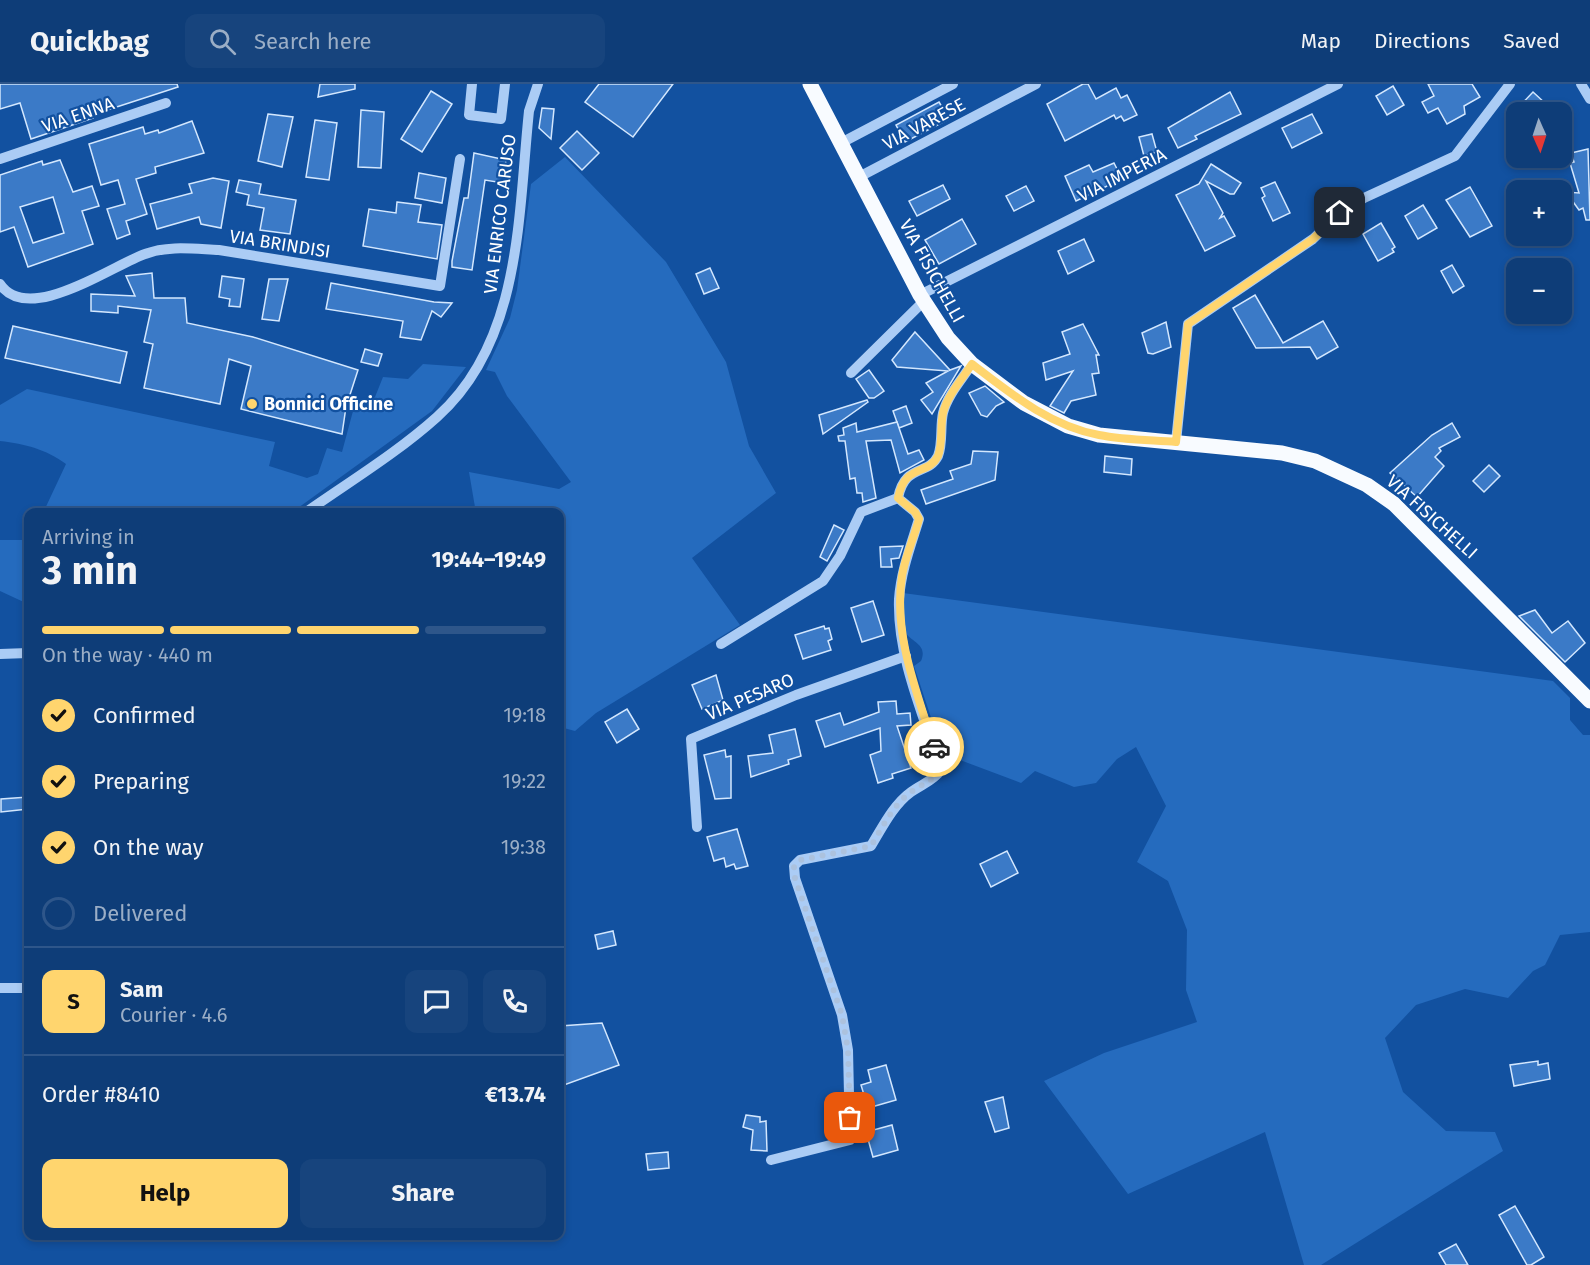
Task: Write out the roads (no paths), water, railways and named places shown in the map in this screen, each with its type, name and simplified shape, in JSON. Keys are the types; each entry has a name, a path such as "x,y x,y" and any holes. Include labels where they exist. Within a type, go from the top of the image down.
{"main road":[{"name":"VIA FISICHELLI","path":"810,84 922,298 948,338 972,364 1024,403 1068,426 1099,435 1282,453 1315,461 1367,485 1402,511 1464,571 1557,671 1590,701"}],"street":[{"path":"472,84 469,116 501,119 506,84"},
{"name":"VIA ENRICO CARUSO","path":"312,508 439,416 473,375 491,343 508,292 530,111 538,84"},
{"path":"841,143 953,84"},
{"name":"VIA VARESE","path":"859,177 1036,84"},
{"name":"VIA IMPERIA","path":"851,373 922,298 1338,84"},
{"path":"1176,442 1188,324 1313,239 1340,213 1364,198 1443,164 1455,156 1510,84"},
{"path":"1581,84 1590,99"},
{"name":"VIA ENNA","path":"0,159 166,103"},
{"name":"VIA BRINDISI","path":"0,284 6,292 18,296 58,295 145,253 186,249 219,250 440,286 460,159"},
{"path":"898,498 901,486 907,477 932,462 938,455 944,410 972,364"},
{"path":"721,644 823,581 840,556 861,512 898,498"},
{"path":"771,1160 850,1140 848,1061 842,1015 795,878 794,867 800,860 871,846 888,818 909,794 935,778 941,770 906,656 899,601 901,585 919,519 915,512 898,498"},
{"path":"0,654 24,653"},
{"name":"VIA PESARO","path":"697,827 691,739 796,695 906,656"},
{"path":"0,988 24,988"}],"place":[{"name":"Bonnici Officine","path":"252,404"}]}
